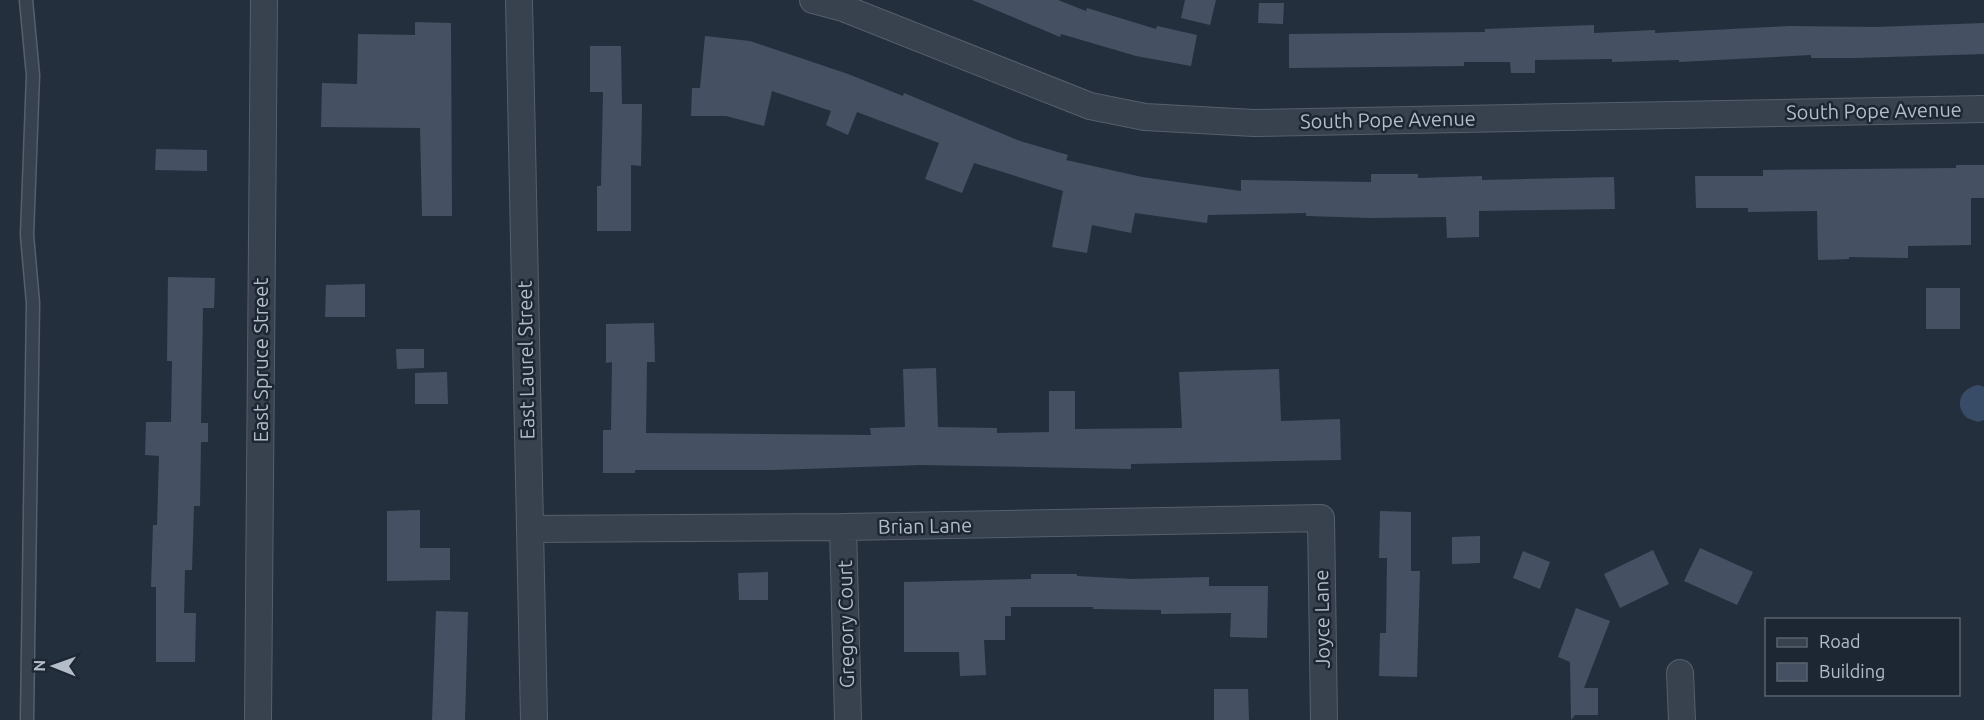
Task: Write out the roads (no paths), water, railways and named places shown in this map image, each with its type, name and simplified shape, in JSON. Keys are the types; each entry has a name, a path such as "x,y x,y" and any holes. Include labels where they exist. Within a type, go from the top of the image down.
{"street":[{"name":"East Spruce Street","path":"258,720 264,0"},
{"name":"East Laurel Street","path":"519,0 534,720"},
{"name":"South Pope Avenue","path":"813,0 844,4 1090,106 1145,117 1254,123 1984,109"},
{"name":"Brian Lane","path":"530,529 843,527 1321,518"},
{"name":"Joyce Lane","path":"1321,518 1324,720"},
{"name":"Gregory Court","path":"843,527 848,720"},
{"path":"1680,673 1682,720"}],"lane":[{"path":"26,0 33,75 27,235 33,303 27,720"}],"water":[{"path":"1979,385 1984,387 1984,420 1978,422 1967,418 1960,408 1960,402 1968,389"}]}
